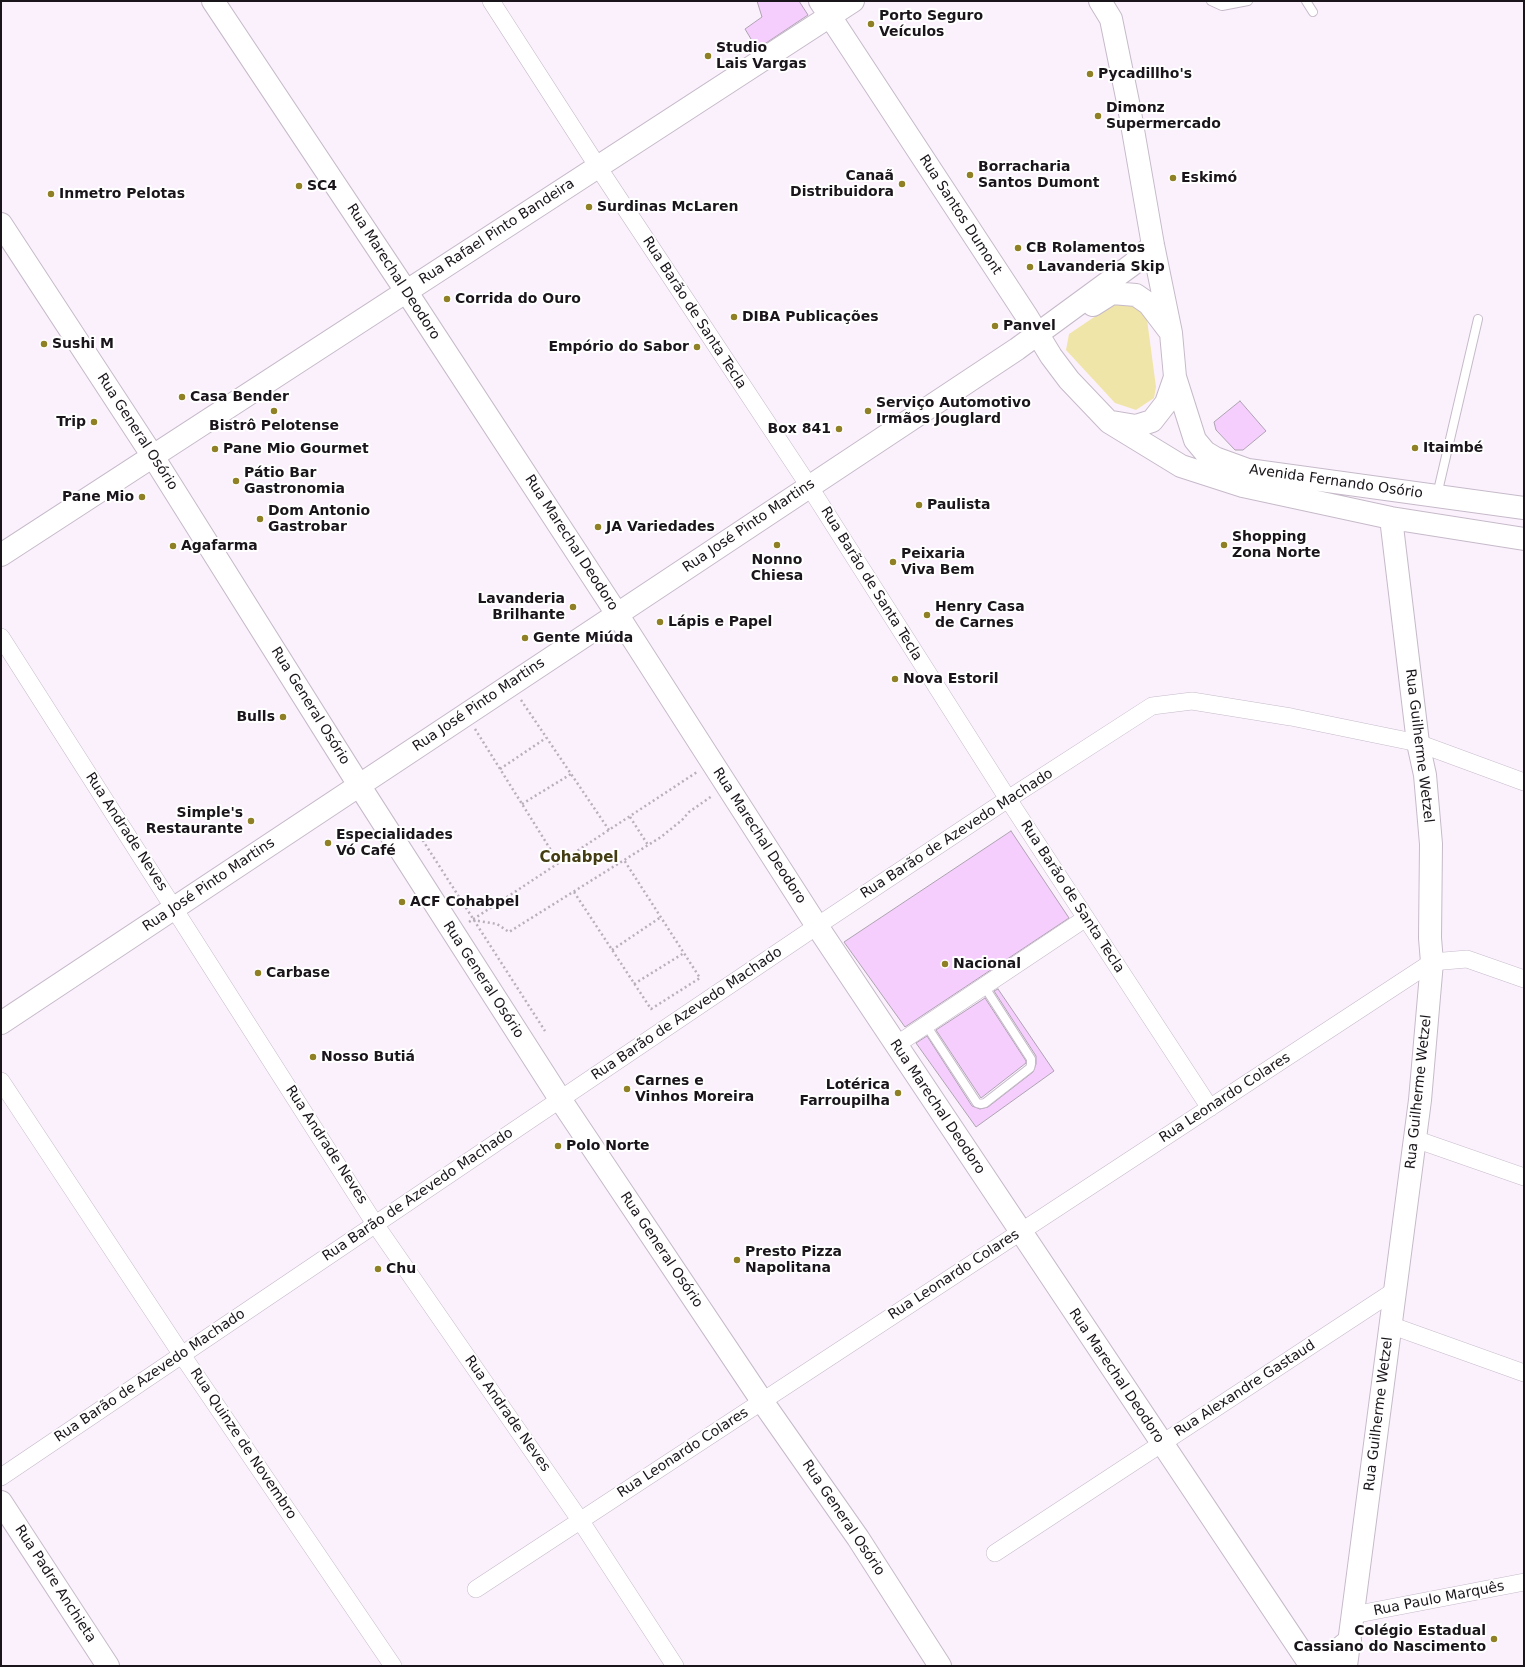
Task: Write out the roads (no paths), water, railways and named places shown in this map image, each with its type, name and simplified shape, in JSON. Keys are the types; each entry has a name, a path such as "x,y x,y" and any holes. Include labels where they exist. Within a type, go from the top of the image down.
{"street":[{"name":"Rua Marechal Deodoro","path":"213,1 406,291 617,614 817,926 1307,1660"},
{"name":"Rua Barão de Santa Tecla","path":"491,1 598,167 809,486 1008,799 1210,1108"},
{"name":"Rua Rafael Pinto Bandeira","path":"1,555 598,167 825,9 853,1"},
{"name":"Avenida Fernando Osório","path":"1100,1 1111,19 1129,106 1153,244 1171,333 1175,377 1195,440 1205,452 1215,458 1248,470 1524,508"},
{"name":"Rua Santos Dumont","path":"825,9 1053,358 1069,380 1109,422"},
{"name":"Rua General Osório","path":"1,224 152,456 359,785 560,1099 762,1401 858,1538 940,1666"},
{"name":"Rua José Pinto Martins","path":"1,1023 1017,349 1133,264 1153,244"},
{"path":"1017,349 1031,350 1053,358 1056,338 1064,323 1112,293 1136,295 1149,304 1171,333"},
{"path":"1109,422 1136,426 1152,421 1166,403 1175,377"},
{"name":"Avenida Fernando Osório","path":"1109,422 1181,466 1243,486 1391,518 1524,539"},
{"name":"Rua Guilherme Wetzel","path":"1346,1666 1415,1139 1432,962 1430,938 1431,844 1426,774 1418,743 1391,518"},
{"name":"Rua Andrade Neves","path":"1,637 375,1224 580,1520 676,1666"},
{"name":"Rua Barão de Azevedo Machado","path":"1,1477 817,926 1008,799 1152,706 1192,701 1291,717 1418,743 1524,782"},
{"path":"896,1045 1086,918"},
{"path":"1432,962 1467,958 1524,979"},
{"name":"Rua Leonardo Colares","path":"476,1589 1432,962"},
{"name":"Rua Quinze de Novembro","path":"1,1081 182,1355 393,1666"},
{"path":"1415,1139 1524,1177"},
{"name":"Rua Alexandre Gastaud","path":"995,1552 1394,1292"},
{"path":"1390,1326 1524,1373"},
{"name":"Rua Padre Anchieta","path":"1,1502 108,1666"},
{"name":"Rua Paulo Marquês","path":"1353,1615 1524,1582"},
{"path":"1307,1660 1333,1654 1350,1640"}],"lane":[{"path":"1211,1 1222,6 1248,1"},
{"path":"1306,1 1314,12"},
{"path":"1437,496 1478,319"},
{"path":"926,1025 977,1103 985,1103 1030,1068 1031,1059 984,986"}],"place":[{"name":"Porto Seguro Veículos","path":"871,24"},
{"name":"Studio Lais Vargas","path":"708,56"},
{"name":"Pycadillho's","path":"1090,74"},
{"name":"Dimonz Supermercado","path":"1098,116"},
{"name":"Borracharia Santos Dumont","path":"970,175"},
{"name":"Eskimó","path":"1173,178"},
{"name":"Canaã Distribuidora","path":"902,184"},
{"name":"SC4","path":"299,186"},
{"name":"Inmetro Pelotas","path":"51,194"},
{"name":"Surdinas McLaren","path":"589,207"},
{"name":"CB Rolamentos","path":"1018,248"},
{"name":"Lavanderia Skip","path":"1030,267"},
{"name":"Corrida do Ouro","path":"447,299"},
{"name":"DIBA Publicações","path":"734,317"},
{"name":"Panvel","path":"995,326"},
{"name":"Sushi M","path":"44,344"},
{"name":"Empório do Sabor","path":"697,347"},
{"name":"Casa Bender","path":"182,397"},
{"name":"Bistrô Pelotense","path":"274,411"},
{"name":"Serviço Automotivo Irmãos Jouglard","path":"868,411"},
{"name":"Trip","path":"94,422"},
{"name":"Box 841","path":"839,429"},
{"name":"Itaimbé","path":"1415,448"},
{"name":"Pane Mio Gourmet","path":"215,449"},
{"name":"Pátio Bar Gastronomia","path":"236,481"},
{"name":"Pane Mio","path":"142,497"},
{"name":"Paulista","path":"919,505"},
{"name":"Dom Antonio Gastrobar","path":"260,519"},
{"name":"JA Variedades","path":"598,527"},
{"name":"Nonno Chiesa","path":"777,545"},
{"name":"Shopping Zona Norte","path":"1224,545"},
{"name":"Agafarma","path":"173,546"},
{"name":"Peixaria Viva Bem","path":"893,562"},
{"name":"Lavanderia Brilhante","path":"573,607"},
{"name":"Henry Casa de Carnes","path":"927,615"},
{"name":"Lápis e Papel","path":"660,622"},
{"name":"Gente Miúda","path":"525,638"},
{"name":"Nova Estoril","path":"895,679"},
{"name":"Bulls","path":"283,717"},
{"name":"Simple's Restaurante","path":"251,821"},
{"name":"Especialidades Vó Café","path":"328,843"},
{"name":"ACF Cohabpel","path":"402,902"},
{"name":"Nacional","path":"945,964"},
{"name":"Carbase","path":"258,973"},
{"name":"Nosso Butiá","path":"313,1057"},
{"name":"Carnes e Vinhos Moreira","path":"627,1089"},
{"name":"Lotérica Farroupilha","path":"898,1093"},
{"name":"Polo Norte","path":"558,1146"},
{"name":"Presto Pizza Napolitana","path":"737,1260"},
{"name":"Chu","path":"378,1269"},
{"name":"Colégio Estadual Cassiano do Nascimento","path":"1494,1639"}],"district":[{"name":"Cohabpel","path":"579,858"}]}
